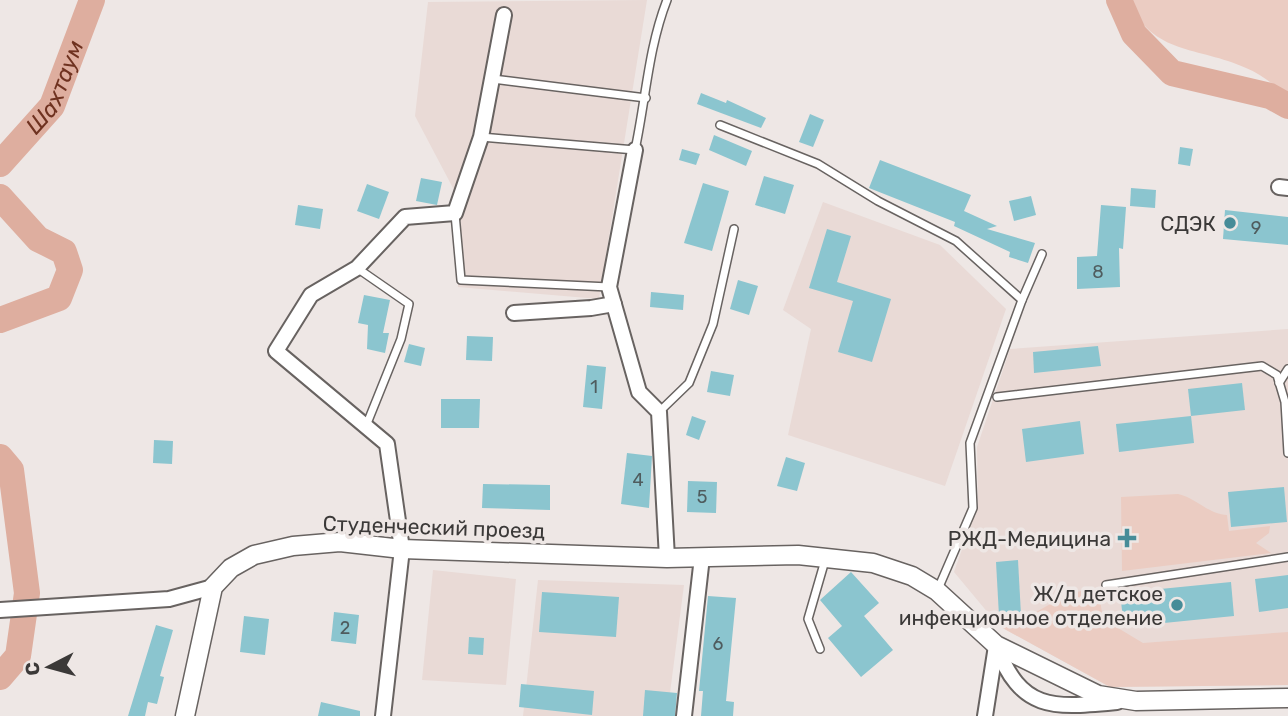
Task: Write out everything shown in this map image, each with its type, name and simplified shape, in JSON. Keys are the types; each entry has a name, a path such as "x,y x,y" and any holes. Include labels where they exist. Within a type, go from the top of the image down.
{"street":[{"path":"383,716 402,549 387,444 276,351 312,295 357,268 405,218 455,213 481,137 504,15"},
{"path":"635,150 609,287 639,392 659,412 667,558"},
{"path":"514,313 614,304"},
{"name":"Студенческий проезд","path":"213,587 231,568 254,555 293,546 340,542 402,549 667,558 827,556 893,569 936,592 996,645 1098,695 1136,701 1288,698"},
{"path":"684,716 702,557"},
{"path":"0,610 169,599 213,587 185,716"},
{"path":"996,645 1004,668 1016,685 1040,703 1082,706 1136,701"},
{"path":"985,716 996,645"}],"lane":[{"path":"481,137 635,150 646,98 647,67 657,26 667,0"},
{"path":"493,79 646,98"},
{"path":"720,125 818,164 878,201 956,242 1022,300"},
{"path":"455,213 461,280 609,287"},
{"path":"659,412 689,383 713,324 734,229"},
{"path":"936,592 973,508 970,443 1022,300 1042,254"},
{"path":"357,268 409,304 401,339 366,427"},
{"path":"997,397 1262,366 1277,374 1284,402 1288,453"},
{"path":"1279,383 1288,369"},
{"path":"820,649 808,619 827,556"},
{"path":"1106,585 1288,556"}],"shaded area":[{"path":"647,0 599,299 458,287 454,190 415,116 428,2"},
{"path":"1128,0 1288,0 1288,95 1246,68 1178,47 1164,40 1150,31 1138,18"},
{"path":"823,202 940,245 1006,309 945,486 788,435 811,329 783,310"},
{"name":"РЖД-Медицина","path":"1288,329 1288,685 1110,687 999,626 954,572 978,504 977,447 1010,349"},
{"path":"1178,494 1214,512 1227,515 1229,531 1270,526 1269,533 1256,543 1271,553 1122,571 1121,497"},
{"path":"433,570 516,579 506,685 422,680"},
{"path":"538,580 684,585 667,716 523,716"},
{"path":"1092,589 1100,600 1103,619 1143,643 1288,632 1288,685 1110,687 999,626 1024,618 1068,595"}],"building":[{"path":"701,93 726,103 727,100 766,118 761,128 697,104"},
{"path":"810,114 824,120 813,147 799,142"},
{"path":"714,135 752,151 746,166 709,150"},
{"path":"1180,147 1193,149 1190,166 1178,164"},
{"path":"682,149 700,154 696,165 679,160"},
{"path":"880,160 971,195 964,211 997,226 987,229 1035,243 1028,263 1009,257 1010,252 954,226 955,222 869,188"},
{"path":"764,176 794,185 785,214 755,205"},
{"path":"421,178 442,182 437,205 416,201"},
{"path":"703,183 729,191 712,251 684,243"},
{"path":"367,184 389,192 379,219 357,211"},
{"path":"1131,188 1156,190 1155,208 1130,206"},
{"path":"1031,196 1036,215 1014,221 1009,201"},
{"path":"298,205 323,209 320,229 295,225"},
{"path":"1101,205 1126,207 1123,249 1119,248 1120,287 1077,289 1077,257 1097,256"},
{"path":"1225,210 1288,217 1288,245 1223,239"},
{"path":"827,229 851,236 837,282 891,299 872,362 838,352 853,301 809,288"},
{"path":"738,280 758,286 749,315 730,309"},
{"path":"651,292 684,295 683,310 650,307"},
{"path":"364,295 390,300 383,333 389,333 385,353 367,349 368,325 358,323"},
{"path":"467,336 493,337 492,361 466,360"},
{"path":"409,344 425,348 421,366 404,362"},
{"path":"1098,346 1101,366 1034,373 1033,352"},
{"path":"587,365 606,367 602,409 583,407"},
{"path":"711,371 734,375 730,396 707,392"},
{"path":"1242,383 1245,410 1191,416 1188,389"},
{"path":"441,399 480,399 479,428 441,428"},
{"path":"692,416 706,421 699,440 686,435"},
{"path":"1191,416 1194,443 1119,452 1116,424"},
{"path":"1080,421 1084,454 1026,462 1022,429"},
{"path":"154,440 173,441 172,464 153,463"},
{"path":"627,453 652,456 649,508 621,504"},
{"path":"786,457 805,463 797,491 777,486"},
{"path":"688,481 717,482 716,513 687,512"},
{"path":"483,484 550,485 550,510 482,508"},
{"path":"1284,487 1287,522 1231,527 1228,492"},
{"path":"1018,560 1021,615 999,616 996,562"},
{"path":"851,572 879,603 864,616 893,650 861,677 828,638 842,626 820,600"},
{"path":"1288,575 1288,608 1259,612 1255,579"},
{"name":"Ж/д детское инфекционное отделение","path":"1231,582 1234,616 1124,627 1120,593"},
{"path":"542,592 619,597 616,637 539,632"},
{"path":"708,596 736,598 726,701 734,702 733,716 701,716 703,691 699,691"},
{"path":"334,612 359,615 356,644 331,641"},
{"path":"244,616 269,619 265,655 240,652"},
{"path":"156,625 173,630 160,676 164,677 157,704 148,702 145,716 128,716"},
{"path":"469,637 484,638 483,655 468,654"},
{"path":"521,684 594,691 592,715 519,707"},
{"path":"645,690 677,693 675,716 643,716"},
{"path":"321,702 360,711 360,716 318,716"}],"waterway":[{"name":"Шахтаум","path":"0,164 52,106 92,0"},
{"name":"Шахтаум","path":"1119,0 1134,34 1172,73 1270,96 1288,106"},
{"name":"Шахтаум","path":"0,197 38,239 64,252 70,270 59,298 0,320"},
{"name":"Шахтаум","path":"0,457 11,470 27,593 18,656 0,677"}],"place":[{"name":"СДЭК","path":"1230,223"},
{"name":"РЖД-Медицина","path":"1127,538"},
{"name":"Ж/д детское инфекционное отделение","path":"1177,605"}]}
